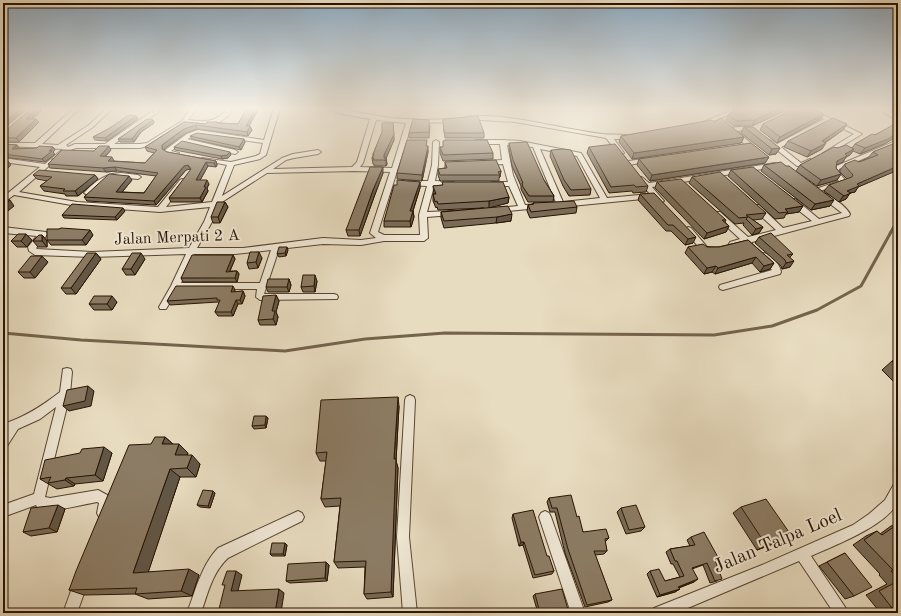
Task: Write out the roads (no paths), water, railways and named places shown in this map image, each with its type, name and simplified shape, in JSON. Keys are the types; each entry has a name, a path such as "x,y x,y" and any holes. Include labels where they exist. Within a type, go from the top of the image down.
{"street":[{"path":"36,146 46,137"},
{"path":"60,146 74,137"},
{"path":"108,145 120,137"},
{"path":"3,201 45,170 68,148 79,145 145,146 160,137"},
{"path":"186,156 167,152 168,149 188,137"},
{"path":"231,137 267,142"},
{"path":"194,157 231,164 258,158 263,155 269,137"},
{"path":"354,170 360,163 368,137"},
{"path":"383,238 374,233 394,170 407,137"},
{"path":"609,137 654,196 665,207"},
{"path":"614,137 623,138 631,137"},
{"path":"739,137 774,165"},
{"path":"762,137 799,165 803,166 814,160"},
{"path":"777,148 797,137"},
{"path":"820,156 854,137"},
{"path":"181,140 235,152"},
{"path":"436,142 438,164 430,185 422,215 460,213"},
{"path":"466,142 520,143 579,154 605,200"},
{"path":"503,142 505,162 511,184 522,206"},
{"path":"682,224 705,248 719,248 846,213 814,187 843,182 835,170 840,166 898,142"},
{"path":"4,145 60,146 68,148"},
{"path":"742,146 749,145"},
{"path":"536,146 553,205"},
{"path":"14,193 77,204 160,210 214,204 288,157 318,152"},
{"path":"633,168 659,158"},
{"path":"3,160 45,170"},
{"path":"481,163 505,162"},
{"path":"163,307 175,286 191,251 208,222 231,164"},
{"path":"646,186 683,183 755,171 774,165 783,165"},
{"path":"265,171 394,170"},
{"path":"160,210 189,172"},
{"path":"77,204 103,176 117,174 138,177"},
{"path":"391,182 430,185 459,184"},
{"path":"481,184 511,184"},
{"path":"489,211 522,206 553,205 654,196"},
{"path":"787,198 817,221"},
{"path":"748,200 782,230"},
{"path":"713,210 776,267 776,272 723,287"},
{"name":"Jalan Merpati 2 A","path":"3,230 43,234 34,243 32,250 35,252 83,255 249,250 276,247 287,244 329,241 367,243 383,238 424,238 422,215"},
{"path":"276,247 260,297 334,297"},
{"path":"175,286 263,286"},
{"path":"68,372 65,394 39,498 41,503 50,504 98,496 105,500 100,523"},
{"path":"3,442 8,427 38,416 65,394"},
{"path":"410,400 403,537 410,613"},
{"name":"Jalan Talpa Loel","path":"659,613 765,570 858,529 889,504 898,488"},
{"path":"3,511 39,498"},
{"path":"194,613 216,559 223,553 298,517"},
{"path":"545,517 578,613"},
{"path":"801,553 842,613"},
{"path":"70,613 85,568"}],"waterway":[{"path":"890,233 898,219"},
{"path":"3,333 81,340 285,351 365,339 445,333 714,335 772,326 817,310 861,286 891,232"}]}
